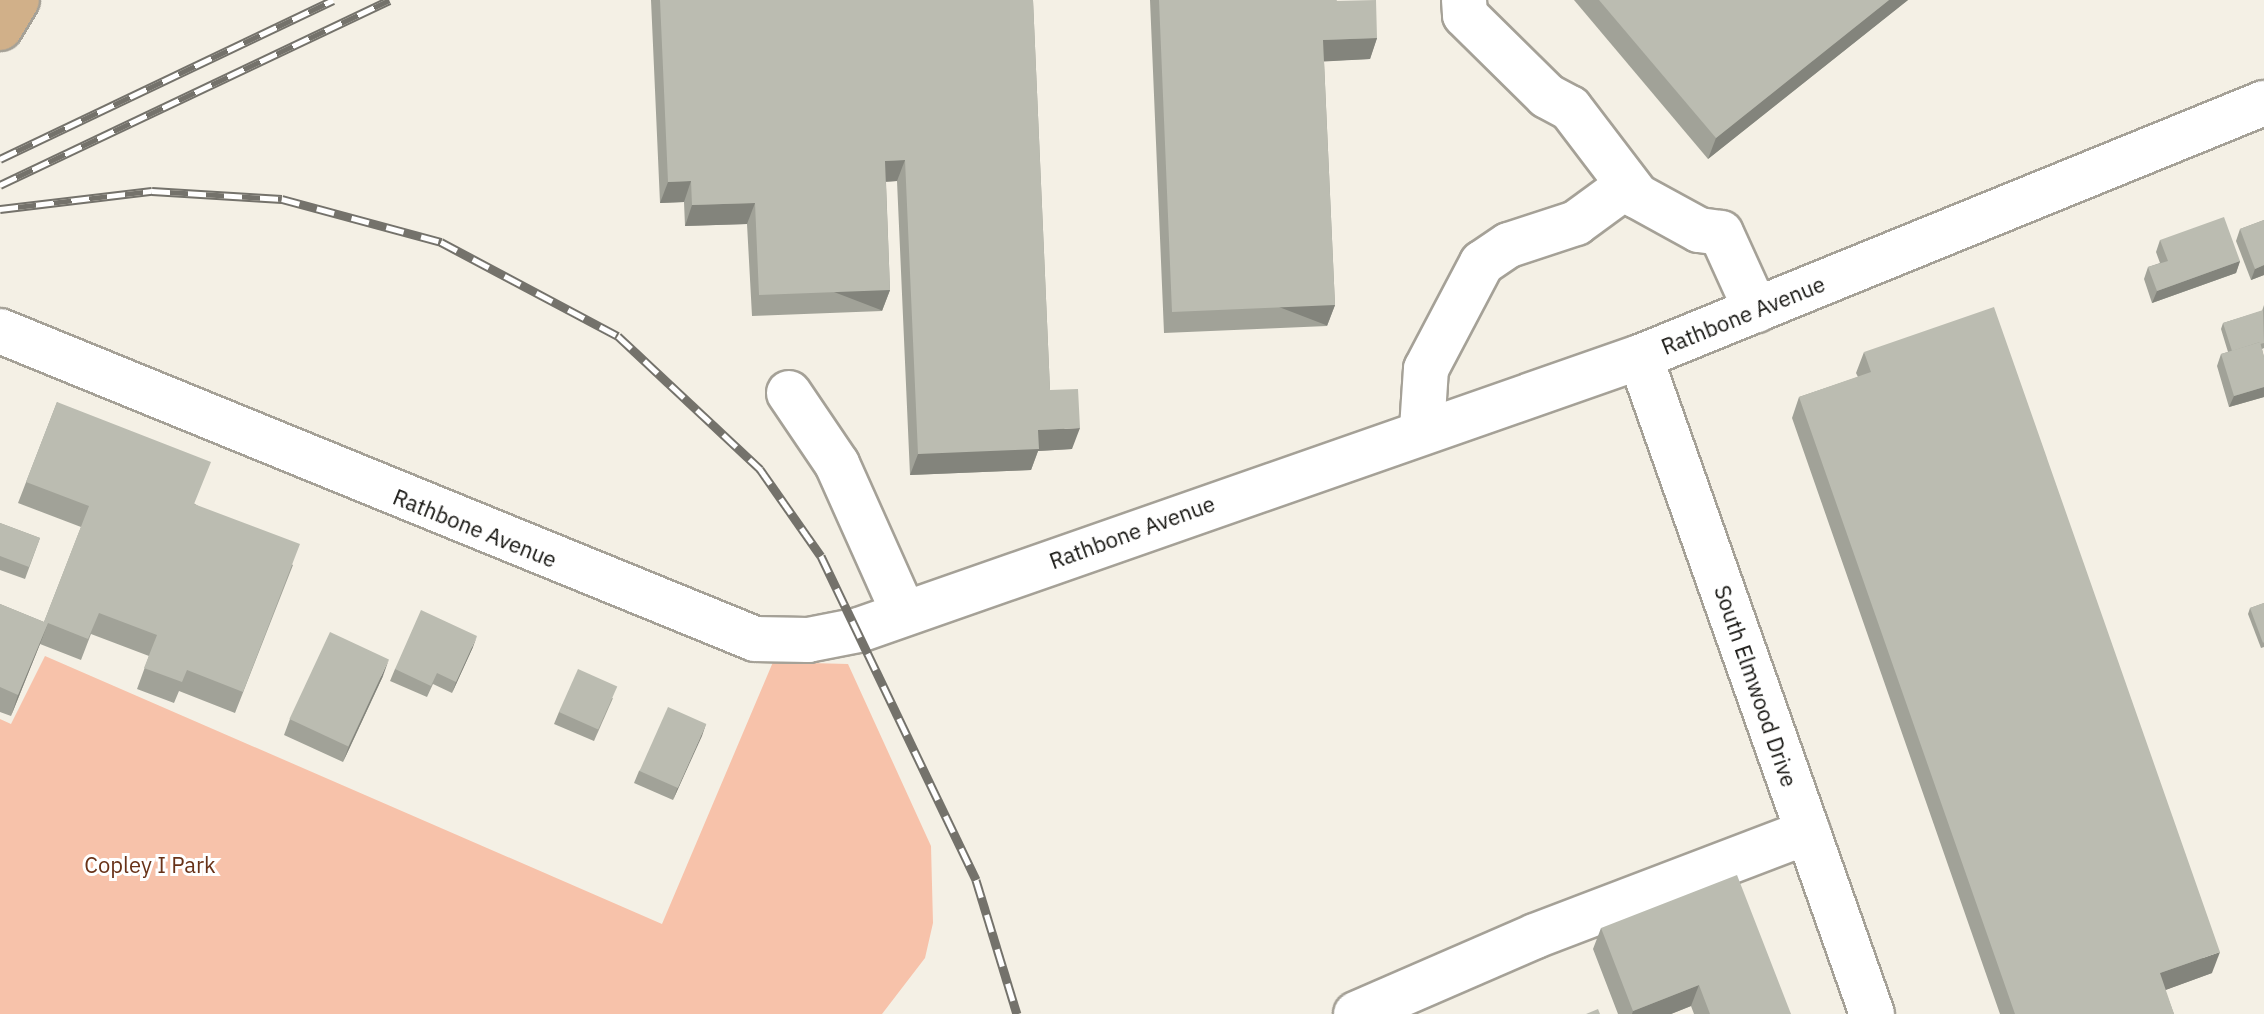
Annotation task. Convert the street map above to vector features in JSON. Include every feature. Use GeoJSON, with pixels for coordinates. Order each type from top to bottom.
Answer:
{"type":"FeatureCollection","features":[{"type":"Feature","properties":{"kind":"main road"},"geometry":{"type":"LineString","coordinates":[[0,28],[17,0]]}},
{"type":"Feature","properties":{"kind":"street"},"geometry":{"type":"LineString","coordinates":[[1464,0],[1465,15],[1547,96],[1570,108],[1628,185],[1699,230],[1721,233],[1756,310]]}},
{"type":"Feature","properties":{"kind":"street","name":"Rathbone Avenue"},"geometry":{"type":"LineString","coordinates":[[0,331],[755,639],[808,640],[904,614],[1422,429],[1640,357],[2264,103]]}},
{"type":"Feature","properties":{"kind":"street"},"geometry":{"type":"LineString","coordinates":[[1422,429],[1426,369],[1482,263],[1509,245],[1576,223],[1628,185]]}},
{"type":"Feature","properties":{"kind":"street","name":"South Elmwood Drive"},"geometry":{"type":"LineString","coordinates":[[1640,357],[1872,1014]]}},
{"type":"Feature","properties":{"kind":"street"},"geometry":{"type":"LineString","coordinates":[[789,393],[837,464],[904,614]]}},
{"type":"Feature","properties":{"kind":"street"},"geometry":{"type":"LineString","coordinates":[[1356,1014],[1535,936],[1808,832]]}},
{"type":"Feature","properties":{"kind":"green space","name":"Copley I Park"},"geometry":{"type":"Polygon","coordinates":[[[45,656],[662,924],[773,662],[848,664],[931,846],[933,923],[925,958],[882,1014],[0,1014],[0,719],[11,724],[45,656]]]}},
{"type":"Feature","properties":{"kind":"building"},"geometry":{"type":"Polygon","coordinates":[[[660,0],[1033,0],[1050,390],[1078,389],[1080,428],[1038,430],[1039,449],[918,454],[905,160],[885,161],[890,290],[759,295],[755,203],[692,205],[691,181],[668,182],[660,0]]]}},
{"type":"Feature","properties":{"kind":"building"},"geometry":{"type":"Polygon","coordinates":[[[1159,0],[1376,0],[1377,38],[1323,40],[1335,305],[1172,312],[1159,0]]]}},
{"type":"Feature","properties":{"kind":"building"},"geometry":{"type":"Polygon","coordinates":[[[1599,0],[1889,0],[1716,138],[1599,0]]]}},
{"type":"Feature","properties":{"kind":"building"},"geometry":{"type":"Polygon","coordinates":[[[2224,217],[2240,261],[2157,291],[2148,267],[2168,261],[2160,240],[2224,217]]]}},
{"type":"Feature","properties":{"kind":"building"},"geometry":{"type":"Polygon","coordinates":[[[2264,220],[2264,265],[2255,269],[2240,229],[2264,220]]]}},
{"type":"Feature","properties":{"kind":"building"},"geometry":{"type":"Polygon","coordinates":[[[1994,307],[2220,952],[2160,973],[2174,1014],[2015,1014],[1799,397],[1871,372],[1864,352],[1994,307]]]}},
{"type":"Feature","properties":{"kind":"building"},"geometry":{"type":"Polygon","coordinates":[[[2263,310],[2264,343],[2232,351],[2223,323],[2263,310]]]}},
{"type":"Feature","properties":{"kind":"building"},"geometry":{"type":"Polygon","coordinates":[[[2260,342],[2264,357],[2264,387],[2234,396],[2221,354],[2260,342]]]}},
{"type":"Feature","properties":{"kind":"building"},"geometry":{"type":"Polygon","coordinates":[[[57,402],[211,462],[194,504],[300,544],[243,692],[187,670],[182,682],[144,668],[157,635],[99,613],[88,639],[48,623],[18,695],[0,687],[0,604],[44,622],[89,506],[26,482],[57,402]]]}},
{"type":"Feature","properties":{"kind":"building"},"geometry":{"type":"Polygon","coordinates":[[[0,523],[40,538],[29,567],[0,556],[0,523]]]}},
{"type":"Feature","properties":{"kind":"building"},"geometry":{"type":"Polygon","coordinates":[[[2264,603],[2264,642],[2263,643],[2250,608],[2264,603]]]}},
{"type":"Feature","properties":{"kind":"building"},"geometry":{"type":"Polygon","coordinates":[[[421,610],[477,636],[456,682],[437,673],[431,686],[395,669],[421,610]]]}},
{"type":"Feature","properties":{"kind":"building"},"geometry":{"type":"Polygon","coordinates":[[[330,632],[389,659],[348,746],[289,719],[330,632]]]}},
{"type":"Feature","properties":{"kind":"building"},"geometry":{"type":"Polygon","coordinates":[[[578,669],[617,686],[598,729],[559,712],[578,669]]]}},
{"type":"Feature","properties":{"kind":"building"},"geometry":{"type":"Polygon","coordinates":[[[668,707],[706,724],[678,788],[640,771],[668,707]]]}},
{"type":"Feature","properties":{"kind":"building"},"geometry":{"type":"Polygon","coordinates":[[[1737,875],[1791,1014],[1710,1014],[1699,985],[1633,1011],[1601,928],[1737,875]]]}},
{"type":"Feature","properties":{"kind":"railway"},"geometry":{"type":"LineString","coordinates":[[0,159],[333,0]]}},
{"type":"Feature","properties":{"kind":"railway"},"geometry":{"type":"LineString","coordinates":[[0,185],[389,0]]}},
{"type":"Feature","properties":{"kind":"railway"},"geometry":{"type":"LineString","coordinates":[[0,209],[152,191],[282,199],[441,242],[618,336],[760,469],[821,556],[976,880],[1017,1014]]}}]}
